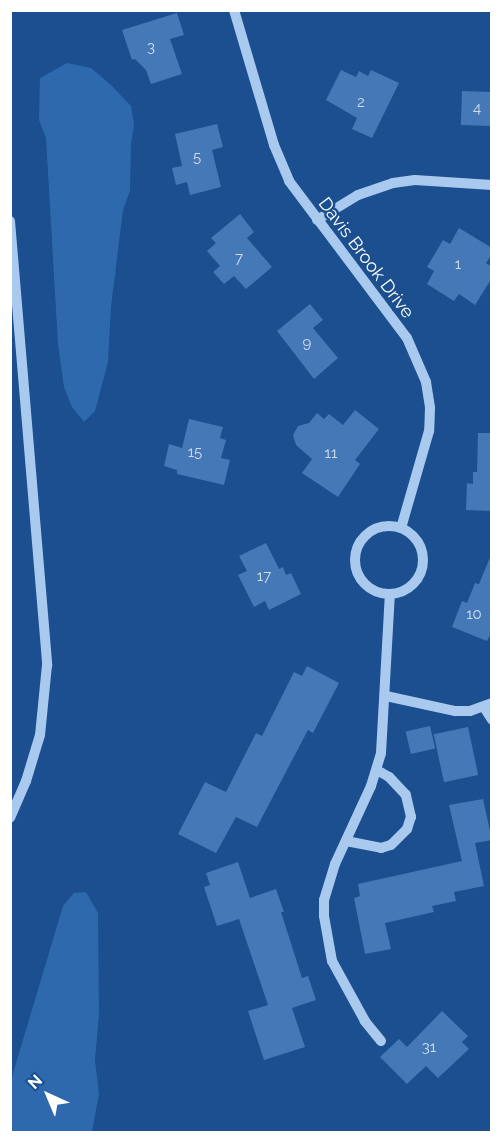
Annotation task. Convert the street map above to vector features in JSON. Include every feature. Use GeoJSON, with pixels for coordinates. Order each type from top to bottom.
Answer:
{"type":"FeatureCollection","features":[{"type":"Feature","properties":{"kind":"street","name":"Davis Brook Drive"},"geometry":{"type":"LineString","coordinates":[[234,10],[280,164],[289,182],[406,338],[426,382],[430,408],[429,431],[401,528]]}},
{"type":"Feature","properties":{"kind":"street"},"geometry":{"type":"LineString","coordinates":[[317,220],[358,195],[393,183],[415,180],[492,185]]}},
{"type":"Feature","properties":{"kind":"street"},"geometry":{"type":"LineString","coordinates":[[10,221],[47,664],[40,735],[26,781],[10,818]]}},
{"type":"Feature","properties":{"kind":"street"},"geometry":{"type":"LineString","coordinates":[[385,526],[401,528],[418,542],[422,552],[422,570],[410,587],[390,594],[380,593],[364,584],[355,564],[357,550],[363,539],[373,531],[385,526]]}},
{"type":"Feature","properties":{"kind":"street"},"geometry":{"type":"LineString","coordinates":[[381,1041],[372,1033],[338,977],[326,932],[324,900],[328,882],[377,770],[381,753],[390,594]]}},
{"type":"Feature","properties":{"kind":"street"},"geometry":{"type":"LineString","coordinates":[[386,696],[455,711],[488,705],[492,720]]}},
{"type":"Feature","properties":{"kind":"street"},"geometry":{"type":"LineString","coordinates":[[346,841],[381,848],[391,845],[407,829],[411,817],[406,795],[390,777],[377,770]]}},
{"type":"Feature","properties":{"kind":"shaded area"},"geometry":{"type":"Polygon","coordinates":[[[67,63],[91,68],[111,85],[131,106],[134,125],[131,144],[130,191],[123,210],[111,307],[108,362],[95,411],[84,422],[72,407],[64,387],[58,344],[46,138],[39,120],[40,78],[67,63]]]}},
{"type":"Feature","properties":{"kind":"shaded area"},"geometry":{"type":"Polygon","coordinates":[[[86,892],[98,913],[99,1014],[95,1060],[99,1094],[92,1132],[11,1132],[11,1080],[63,906],[74,893],[86,892]]]}},
{"type":"Feature","properties":{"kind":"building"},"geometry":{"type":"Polygon","coordinates":[[[177,13],[184,35],[170,39],[182,74],[151,84],[146,70],[135,59],[132,60],[122,30],[177,13]]]}},
{"type":"Feature","properties":{"kind":"building"},"geometry":{"type":"Polygon","coordinates":[[[341,70],[356,77],[359,71],[368,76],[371,70],[399,83],[372,138],[352,129],[357,118],[326,100],[341,70]]]}},
{"type":"Feature","properties":{"kind":"building"},"geometry":{"type":"Polygon","coordinates":[[[462,91],[492,92],[491,126],[461,125],[462,91]]]}},
{"type":"Feature","properties":{"kind":"building"},"geometry":{"type":"Polygon","coordinates":[[[217,124],[223,147],[212,150],[221,187],[190,195],[187,182],[176,185],[172,168],[182,166],[175,134],[217,124]]]}},
{"type":"Feature","properties":{"kind":"building"},"geometry":{"type":"Polygon","coordinates":[[[240,214],[254,232],[247,238],[272,267],[246,289],[234,276],[224,284],[213,272],[220,266],[207,251],[216,243],[211,238],[240,214]]]}},
{"type":"Feature","properties":{"kind":"building"},"geometry":{"type":"Polygon","coordinates":[[[459,228],[492,248],[492,254],[486,263],[492,267],[492,278],[475,305],[459,294],[454,301],[427,284],[434,271],[427,267],[443,240],[450,244],[459,228]]]}},
{"type":"Feature","properties":{"kind":"building"},"geometry":{"type":"Polygon","coordinates":[[[310,304],[323,320],[313,328],[338,358],[314,379],[277,331],[310,304]]]}},
{"type":"Feature","properties":{"kind":"building"},"geometry":{"type":"Polygon","coordinates":[[[355,410],[379,429],[355,460],[360,464],[338,497],[302,473],[312,459],[296,445],[293,435],[298,426],[309,423],[317,413],[324,419],[329,414],[343,425],[355,410]]]}},
{"type":"Feature","properties":{"kind":"building"},"geometry":{"type":"Polygon","coordinates":[[[189,419],[223,427],[220,438],[226,440],[221,458],[230,460],[224,485],[177,474],[177,470],[164,466],[169,444],[182,448],[189,419]]]}},
{"type":"Feature","properties":{"kind":"building"},"geometry":{"type":"Polygon","coordinates":[[[478,433],[492,433],[492,511],[466,510],[467,483],[473,484],[473,472],[477,472],[478,433]]]}},
{"type":"Feature","properties":{"kind":"building"},"geometry":{"type":"Polygon","coordinates":[[[266,543],[279,569],[283,567],[286,575],[291,573],[301,594],[269,610],[265,601],[254,607],[238,575],[247,571],[239,556],[266,543]]]}},
{"type":"Feature","properties":{"kind":"building"},"geometry":{"type":"Polygon","coordinates":[[[491,555],[492,631],[487,641],[452,627],[462,601],[467,603],[475,583],[479,584],[491,555]]]}},
{"type":"Feature","properties":{"kind":"building"},"geometry":{"type":"Polygon","coordinates":[[[307,666],[339,683],[313,733],[308,730],[257,827],[236,817],[216,853],[178,834],[205,782],[226,792],[256,733],[262,736],[294,672],[302,676],[307,666]]]}},
{"type":"Feature","properties":{"kind":"building"},"geometry":{"type":"Polygon","coordinates":[[[430,726],[435,748],[411,754],[406,732],[430,726]]]}},
{"type":"Feature","properties":{"kind":"building"},"geometry":{"type":"Polygon","coordinates":[[[468,727],[478,775],[444,782],[434,734],[468,727]]]}},
{"type":"Feature","properties":{"kind":"building"},"geometry":{"type":"Polygon","coordinates":[[[483,799],[492,840],[475,843],[484,886],[454,892],[456,901],[432,906],[434,912],[385,923],[391,949],[365,954],[354,898],[360,896],[358,884],[462,861],[449,805],[483,799]]]}},
{"type":"Feature","properties":{"kind":"building"},"geometry":{"type":"Polygon","coordinates":[[[238,862],[250,898],[276,889],[302,978],[308,976],[316,1000],[292,1008],[305,1047],[264,1060],[248,1011],[268,1005],[239,919],[217,926],[204,887],[210,885],[206,873],[238,862]]]}},
{"type":"Feature","properties":{"kind":"building"},"geometry":{"type":"Polygon","coordinates":[[[442,1011],[468,1036],[462,1042],[469,1049],[438,1078],[426,1066],[407,1084],[380,1057],[399,1039],[407,1047],[442,1011]]]}}]}
